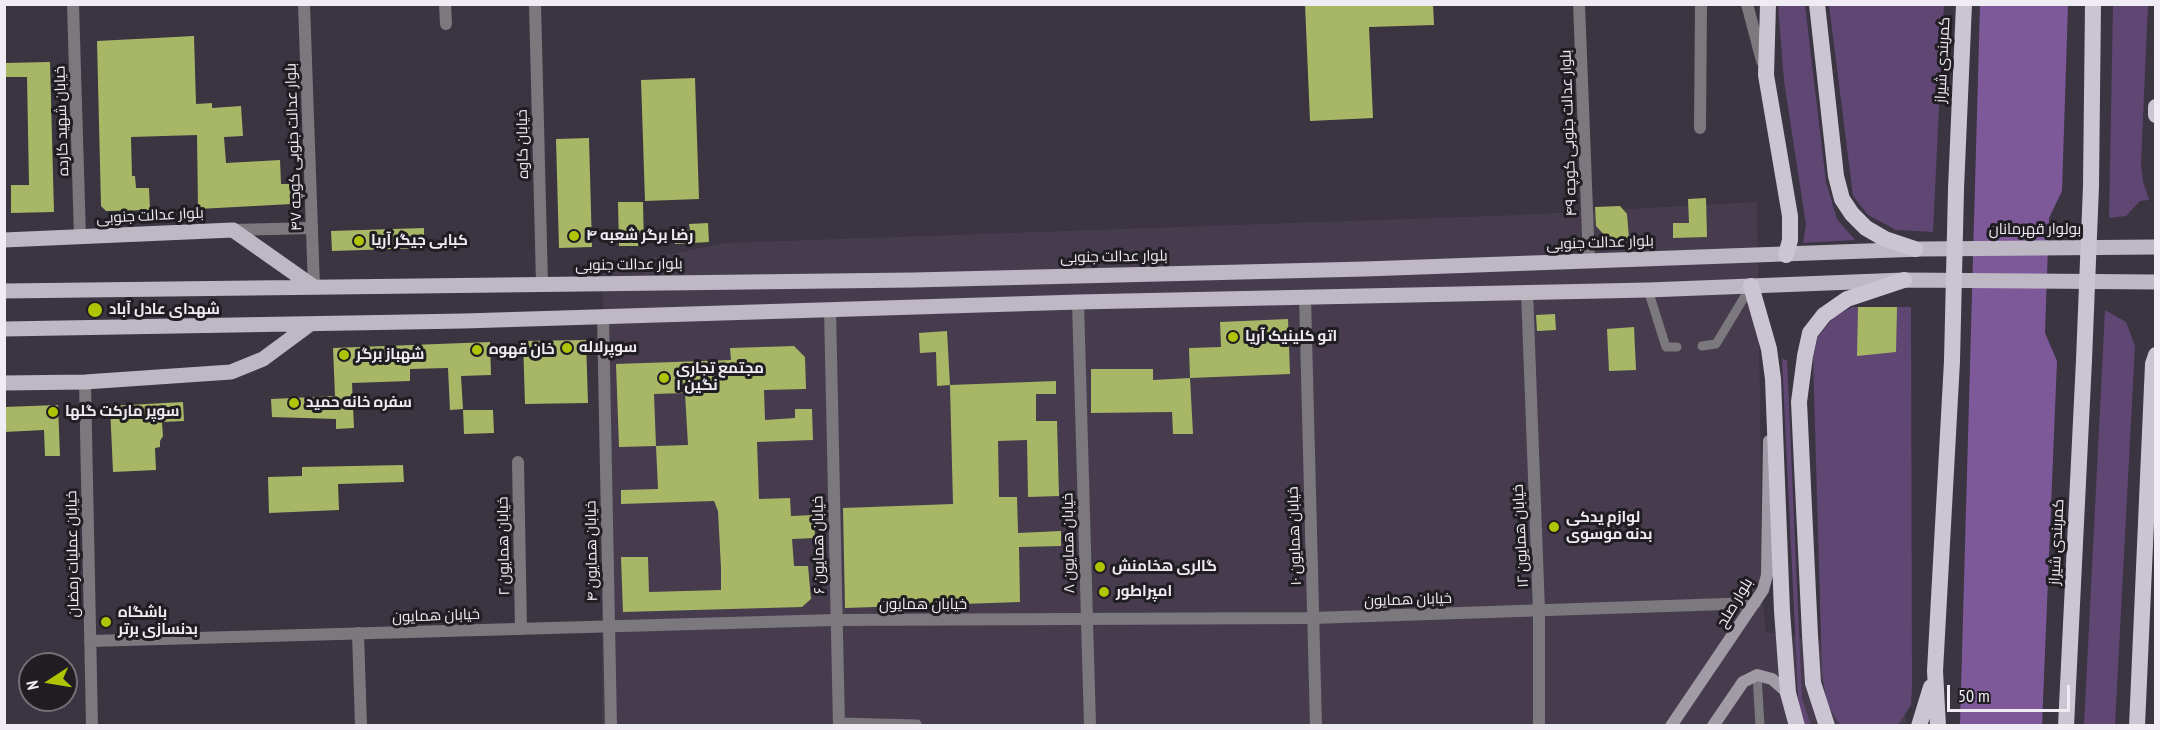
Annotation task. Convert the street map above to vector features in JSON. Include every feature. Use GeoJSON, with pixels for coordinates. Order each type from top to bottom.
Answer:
{"type":"FeatureCollection","features":[{"type":"Feature","properties":{"kind":"highway"},"geometry":{"type":"LineString","coordinates":[[1768,4],[1766,75],[1790,216],[1790,240],[1786,255]]}},
{"type":"Feature","properties":{"kind":"highway"},"geometry":{"type":"LineString","coordinates":[[1817,4],[1836,176],[1842,199],[1852,214],[1866,228],[1885,239],[1915,249]]}},
{"type":"Feature","properties":{"kind":"highway","name":"کمربندی شیراز"},"geometry":{"type":"LineString","coordinates":[[1935,671],[1952,361],[1964,4]]}},
{"type":"Feature","properties":{"kind":"highway","name":"کمربندی شیراز"},"geometry":{"type":"LineString","coordinates":[[2066,726],[2091,186],[2093,4]]}},
{"type":"Feature","properties":{"kind":"highway"},"geometry":{"type":"LineString","coordinates":[[2156,107],[2156,115]]}},
{"type":"Feature","properties":{"kind":"highway"},"geometry":{"type":"LineString","coordinates":[[1827,726],[1813,683],[1810,635],[1799,402],[1805,356],[1810,333],[1824,315],[1847,299],[1904,280]]}},
{"type":"Feature","properties":{"kind":"highway"},"geometry":{"type":"LineString","coordinates":[[1750,286],[1770,349],[1782,611],[1788,693],[1797,726]]}},
{"type":"Feature","properties":{"kind":"highway"},"geometry":{"type":"LineString","coordinates":[[2137,726],[2152,376],[2156,355]]}},
{"type":"Feature","properties":{"kind":"highway"},"geometry":{"type":"LineString","coordinates":[[1919,726],[1935,671]]}},
{"type":"Feature","properties":{"kind":"highway"},"geometry":{"type":"LineString","coordinates":[[1935,671],[1938,726]]}},
{"type":"Feature","properties":{"kind":"main road","name":"بلوار عدالت جنوبی"},"geometry":{"type":"LineString","coordinates":[[4,240],[233,230]]}},
{"type":"Feature","properties":{"kind":"main road"},"geometry":{"type":"LineString","coordinates":[[233,230],[314,287]]}},
{"type":"Feature","properties":{"kind":"main road","name":"بولوار قهرمانان"},"geometry":{"type":"LineString","coordinates":[[1915,249],[2156,247]]}},
{"type":"Feature","properties":{"kind":"main road","name":"بلوار عدالت جنوبی"},"geometry":{"type":"LineString","coordinates":[[4,291],[913,280],[1786,255],[1915,249]]}},
{"type":"Feature","properties":{"kind":"main road"},"geometry":{"type":"LineString","coordinates":[[913,280],[914,307]]}},
{"type":"Feature","properties":{"kind":"main road"},"geometry":{"type":"LineString","coordinates":[[4,329],[309,325],[1078,302],[1648,290],[1904,280],[2156,282]]}},
{"type":"Feature","properties":{"kind":"main road"},"geometry":{"type":"LineString","coordinates":[[4,383],[85,382],[231,372],[263,359],[309,325]]}},
{"type":"Feature","properties":{"kind":"main road","name":"بلوار صلح"},"geometry":{"type":"LineString","coordinates":[[1671,726],[1763,590],[1767,575],[1767,460],[1774,407]]}},
{"type":"Feature","properties":{"kind":"main road"},"geometry":{"type":"LineString","coordinates":[[1713,726],[1743,682],[1757,675],[1772,679],[1788,693]]}},
{"type":"Feature","properties":{"kind":"street","name":"خیابان شهید کارده"},"geometry":{"type":"LineString","coordinates":[[73,4],[81,237]]}},
{"type":"Feature","properties":{"kind":"street","name":"بلوار عدالت جنوبی کوچه ۴۷"},"geometry":{"type":"LineString","coordinates":[[304,4],[314,287]]}},
{"type":"Feature","properties":{"kind":"street"},"geometry":{"type":"LineString","coordinates":[[445,4],[446,24]]}},
{"type":"Feature","properties":{"kind":"street","name":"خیابان کاوه"},"geometry":{"type":"LineString","coordinates":[[535,4],[542,284]]}},
{"type":"Feature","properties":{"kind":"street","name":"بلوار عدالت جنوبی کوچه ۴۹"},"geometry":{"type":"LineString","coordinates":[[1579,4],[1589,261]]}},
{"type":"Feature","properties":{"kind":"street"},"geometry":{"type":"LineString","coordinates":[[1700,128],[1701,4]]}},
{"type":"Feature","properties":{"kind":"street"},"geometry":{"type":"LineString","coordinates":[[1747,4],[1766,75]]}},
{"type":"Feature","properties":{"kind":"street"},"geometry":{"type":"LineString","coordinates":[[233,230],[312,228]]}},
{"type":"Feature","properties":{"kind":"street","name":"خیابان همایون ۱۲"},"geometry":{"type":"LineString","coordinates":[[1527,291],[1539,611],[1539,726]]}},
{"type":"Feature","properties":{"kind":"street","name":"خیابان همایون ۱۰"},"geometry":{"type":"LineString","coordinates":[[1305,297],[1307,453],[1316,726]]}},
{"type":"Feature","properties":{"kind":"street","name":"خیابان همایون ۸"},"geometry":{"type":"LineString","coordinates":[[1078,302],[1090,726]]}},
{"type":"Feature","properties":{"kind":"street","name":"خیابان همایون ۶"},"geometry":{"type":"LineString","coordinates":[[830,309],[839,724]]}},
{"type":"Feature","properties":{"kind":"street","name":"خیابان همایون ۴"},"geometry":{"type":"LineString","coordinates":[[603,316],[611,726]]}},
{"type":"Feature","properties":{"kind":"street","name":"خیابان عملیات رمضان"},"geometry":{"type":"LineString","coordinates":[[85,382],[92,726]]}},
{"type":"Feature","properties":{"kind":"street","name":"خیابان همایون ۲"},"geometry":{"type":"LineString","coordinates":[[518,462],[521,629]]}},
{"type":"Feature","properties":{"kind":"street","name":"خیابان همایون"},"geometry":{"type":"LineString","coordinates":[[90,640],[835,620],[1312,618],[1755,603]]}},
{"type":"Feature","properties":{"kind":"street"},"geometry":{"type":"LineString","coordinates":[[358,633],[360,726]]}},
{"type":"Feature","properties":{"kind":"lane"},"geometry":{"type":"LineString","coordinates":[[1702,346],[1716,344],[1750,286]]}},
{"type":"Feature","properties":{"kind":"lane"},"geometry":{"type":"LineString","coordinates":[[1648,290],[1666,347],[1677,347]]}},
{"type":"Feature","properties":{"kind":"lane"},"geometry":{"type":"LineString","coordinates":[[1757,675],[1760,726]]}},
{"type":"Feature","properties":{"kind":"lane"},"geometry":{"type":"LineString","coordinates":[[839,724],[917,724]]}},
{"type":"Feature","properties":{"kind":"shaded area"},"geometry":{"type":"Polygon","coordinates":[[[1778,5],[1805,5],[1826,182],[1837,219],[1855,240],[1803,243],[1806,225],[1784,81],[1778,5]]]}},
{"type":"Feature","properties":{"kind":"shaded area"},"geometry":{"type":"Polygon","coordinates":[[[1829,5],[1944,5],[1933,232],[1896,230],[1868,215],[1853,196],[1829,5]]]}},
{"type":"Feature","properties":{"kind":"shaded area"},"geometry":{"type":"Polygon","coordinates":[[[1980,5],[2068,5],[2062,191],[2049,218],[2045,333],[2057,361],[2042,725],[1960,725],[1980,5]]]}},
{"type":"Feature","properties":{"kind":"shaded area"},"geometry":{"type":"Polygon","coordinates":[[[2113,5],[2148,5],[2141,163],[2143,181],[2149,200],[2140,201],[2126,216],[2109,218],[2113,5]]]}},
{"type":"Feature","properties":{"kind":"shaded area"},"geometry":{"type":"Polygon","coordinates":[[[1757,202],[1763,604],[1766,632],[1804,638],[1901,660],[1906,725],[602,726],[603,268],[725,243],[1519,215],[1757,202]]]}},
{"type":"Feature","properties":{"kind":"shaded area"},"geometry":{"type":"Polygon","coordinates":[[[1852,307],[1911,307],[1912,688],[1911,705],[1898,725],[1840,725],[1827,704],[1822,672],[1813,357],[1818,337],[1834,317],[1852,307]]]}},
{"type":"Feature","properties":{"kind":"shaded area"},"geometry":{"type":"Polygon","coordinates":[[[2105,310],[2126,322],[2135,346],[2115,725],[2084,725],[2105,310]]]}},
{"type":"Feature","properties":{"kind":"shaded area"},"geometry":{"type":"Polygon","coordinates":[[[1782,359],[1787,360],[1802,698],[1811,725],[1804,725],[1799,715],[1782,359]]]}},
{"type":"Feature","properties":{"kind":"building"},"geometry":{"type":"Polygon","coordinates":[[[1305,4],[1433,4],[1434,25],[1369,27],[1373,118],[1310,121],[1305,4]]]}},
{"type":"Feature","properties":{"kind":"building"},"geometry":{"type":"Polygon","coordinates":[[[194,36],[196,104],[212,103],[212,108],[241,106],[243,136],[224,137],[226,163],[280,160],[281,184],[292,184],[292,204],[198,209],[197,135],[131,137],[132,176],[135,176],[136,188],[149,188],[150,210],[106,211],[101,206],[97,41],[194,36]]]}},
{"type":"Feature","properties":{"kind":"building"},"geometry":{"type":"Polygon","coordinates":[[[50,62],[54,212],[11,213],[11,185],[29,185],[27,77],[4,77],[4,63],[50,62]]]}},
{"type":"Feature","properties":{"kind":"building"},"geometry":{"type":"Polygon","coordinates":[[[695,78],[699,199],[645,201],[641,80],[695,78]]]}},
{"type":"Feature","properties":{"kind":"building"},"geometry":{"type":"Polygon","coordinates":[[[589,138],[592,247],[559,248],[556,139],[589,138]]]}},
{"type":"Feature","properties":{"kind":"building"},"geometry":{"type":"Polygon","coordinates":[[[1706,198],[1707,237],[1673,238],[1673,223],[1689,223],[1688,199],[1706,198]]]}},
{"type":"Feature","properties":{"kind":"building"},"geometry":{"type":"Polygon","coordinates":[[[618,202],[643,202],[644,246],[619,246],[618,202]]]}},
{"type":"Feature","properties":{"kind":"building"},"geometry":{"type":"Polygon","coordinates":[[[1620,206],[1627,214],[1629,238],[1608,239],[1596,226],[1595,207],[1620,206]]]}},
{"type":"Feature","properties":{"kind":"building"},"geometry":{"type":"Polygon","coordinates":[[[708,223],[709,242],[675,244],[674,231],[690,230],[689,224],[708,223]]]}},
{"type":"Feature","properties":{"kind":"building"},"geometry":{"type":"Polygon","coordinates":[[[424,228],[424,248],[332,251],[331,231],[424,228]]]}},
{"type":"Feature","properties":{"kind":"building"},"geometry":{"type":"Polygon","coordinates":[[[1858,307],[1897,307],[1896,352],[1857,356],[1858,307]]]}},
{"type":"Feature","properties":{"kind":"building"},"geometry":{"type":"Polygon","coordinates":[[[1555,314],[1556,330],[1537,331],[1536,315],[1555,314]]]}},
{"type":"Feature","properties":{"kind":"building"},"geometry":{"type":"Polygon","coordinates":[[[1288,319],[1290,374],[1190,378],[1189,348],[1221,347],[1220,322],[1288,319]]]}},
{"type":"Feature","properties":{"kind":"building"},"geometry":{"type":"Polygon","coordinates":[[[1634,327],[1636,370],[1609,371],[1607,329],[1634,327]]]}},
{"type":"Feature","properties":{"kind":"building"},"geometry":{"type":"Polygon","coordinates":[[[947,331],[950,385],[937,386],[936,352],[920,353],[919,333],[947,331]]]}},
{"type":"Feature","properties":{"kind":"building"},"geometry":{"type":"Polygon","coordinates":[[[586,340],[588,403],[525,404],[523,341],[586,340]]]}},
{"type":"Feature","properties":{"kind":"building"},"geometry":{"type":"Polygon","coordinates":[[[490,342],[491,375],[461,376],[463,409],[450,410],[448,368],[410,369],[410,381],[352,383],[354,428],[336,429],[336,419],[272,417],[271,399],[335,396],[333,348],[490,342]]]}},
{"type":"Feature","properties":{"kind":"building"},"geometry":{"type":"Polygon","coordinates":[[[794,346],[805,357],[806,389],[764,390],[765,420],[795,418],[795,409],[812,409],[813,440],[757,442],[759,499],[790,498],[791,516],[814,515],[815,538],[792,539],[794,566],[808,566],[811,599],[802,607],[623,612],[621,557],[648,557],[649,592],[721,590],[721,568],[718,511],[714,501],[621,504],[621,490],[658,489],[656,446],[619,447],[616,364],[731,360],[730,348],[794,346]],[[685,393],[654,394],[656,446],[688,445],[685,393]]]}},
{"type":"Feature","properties":{"kind":"building"},"geometry":{"type":"Polygon","coordinates":[[[1091,369],[1153,369],[1153,380],[1190,378],[1193,434],[1173,434],[1172,412],[1091,413],[1091,369]]]}},
{"type":"Feature","properties":{"kind":"building"},"geometry":{"type":"Polygon","coordinates":[[[1056,381],[1056,394],[1036,394],[1036,421],[1057,421],[1059,496],[1028,497],[1027,440],[998,441],[999,497],[1017,497],[1018,533],[1061,531],[1061,546],[1019,547],[1020,602],[845,608],[843,508],[953,504],[950,385],[1056,381]]]}},
{"type":"Feature","properties":{"kind":"building"},"geometry":{"type":"Polygon","coordinates":[[[183,402],[184,421],[162,422],[163,436],[160,447],[155,448],[156,470],[113,472],[110,406],[183,402]]]}},
{"type":"Feature","properties":{"kind":"building"},"geometry":{"type":"Polygon","coordinates":[[[58,405],[60,456],[45,456],[44,430],[4,432],[4,407],[58,405]]]}},
{"type":"Feature","properties":{"kind":"building"},"geometry":{"type":"Polygon","coordinates":[[[463,410],[493,410],[494,433],[464,434],[463,410]]]}},
{"type":"Feature","properties":{"kind":"building"},"geometry":{"type":"Polygon","coordinates":[[[403,465],[404,482],[338,484],[339,510],[269,513],[268,477],[302,476],[302,467],[403,465]]]}},
{"type":"Feature","properties":{"kind":"place","name":"رضا برگر شعبه ۴"},"geometry":{"type":"Point","coordinates":[574,236]}},
{"type":"Feature","properties":{"kind":"place","name":"کبابی جیگر آریا"},"geometry":{"type":"Point","coordinates":[359,241]}},
{"type":"Feature","properties":{"kind":"place","name":"شهدای عادل آباد"},"geometry":{"type":"Point","coordinates":[95,310]}},
{"type":"Feature","properties":{"kind":"place","name":"اتو کلینیک آریا"},"geometry":{"type":"Point","coordinates":[1233,337]}},
{"type":"Feature","properties":{"kind":"place","name":"سوپرلاله"},"geometry":{"type":"Point","coordinates":[567,348]}},
{"type":"Feature","properties":{"kind":"place","name":"خان قهوه"},"geometry":{"type":"Point","coordinates":[477,350]}},
{"type":"Feature","properties":{"kind":"place","name":"شهباز برگر"},"geometry":{"type":"Point","coordinates":[344,355]}},
{"type":"Feature","properties":{"kind":"place","name":"مجتمع تجاری نگین ۱"},"geometry":{"type":"Point","coordinates":[664,378]}},
{"type":"Feature","properties":{"kind":"place","name":"سفره خانه حمید"},"geometry":{"type":"Point","coordinates":[294,403]}},
{"type":"Feature","properties":{"kind":"place","name":"سوپر مارکت گلها"},"geometry":{"type":"Point","coordinates":[53,412]}},
{"type":"Feature","properties":{"kind":"place","name":"لوازم یدکی بدنه موسوی"},"geometry":{"type":"Point","coordinates":[1554,527]}},
{"type":"Feature","properties":{"kind":"place","name":"گالری هخامنش"},"geometry":{"type":"Point","coordinates":[1100,567]}},
{"type":"Feature","properties":{"kind":"place","name":"امپراطور"},"geometry":{"type":"Point","coordinates":[1104,592]}},
{"type":"Feature","properties":{"kind":"place","name":"باشگاه بدنسازی برتر"},"geometry":{"type":"Point","coordinates":[106,622]}}]}
